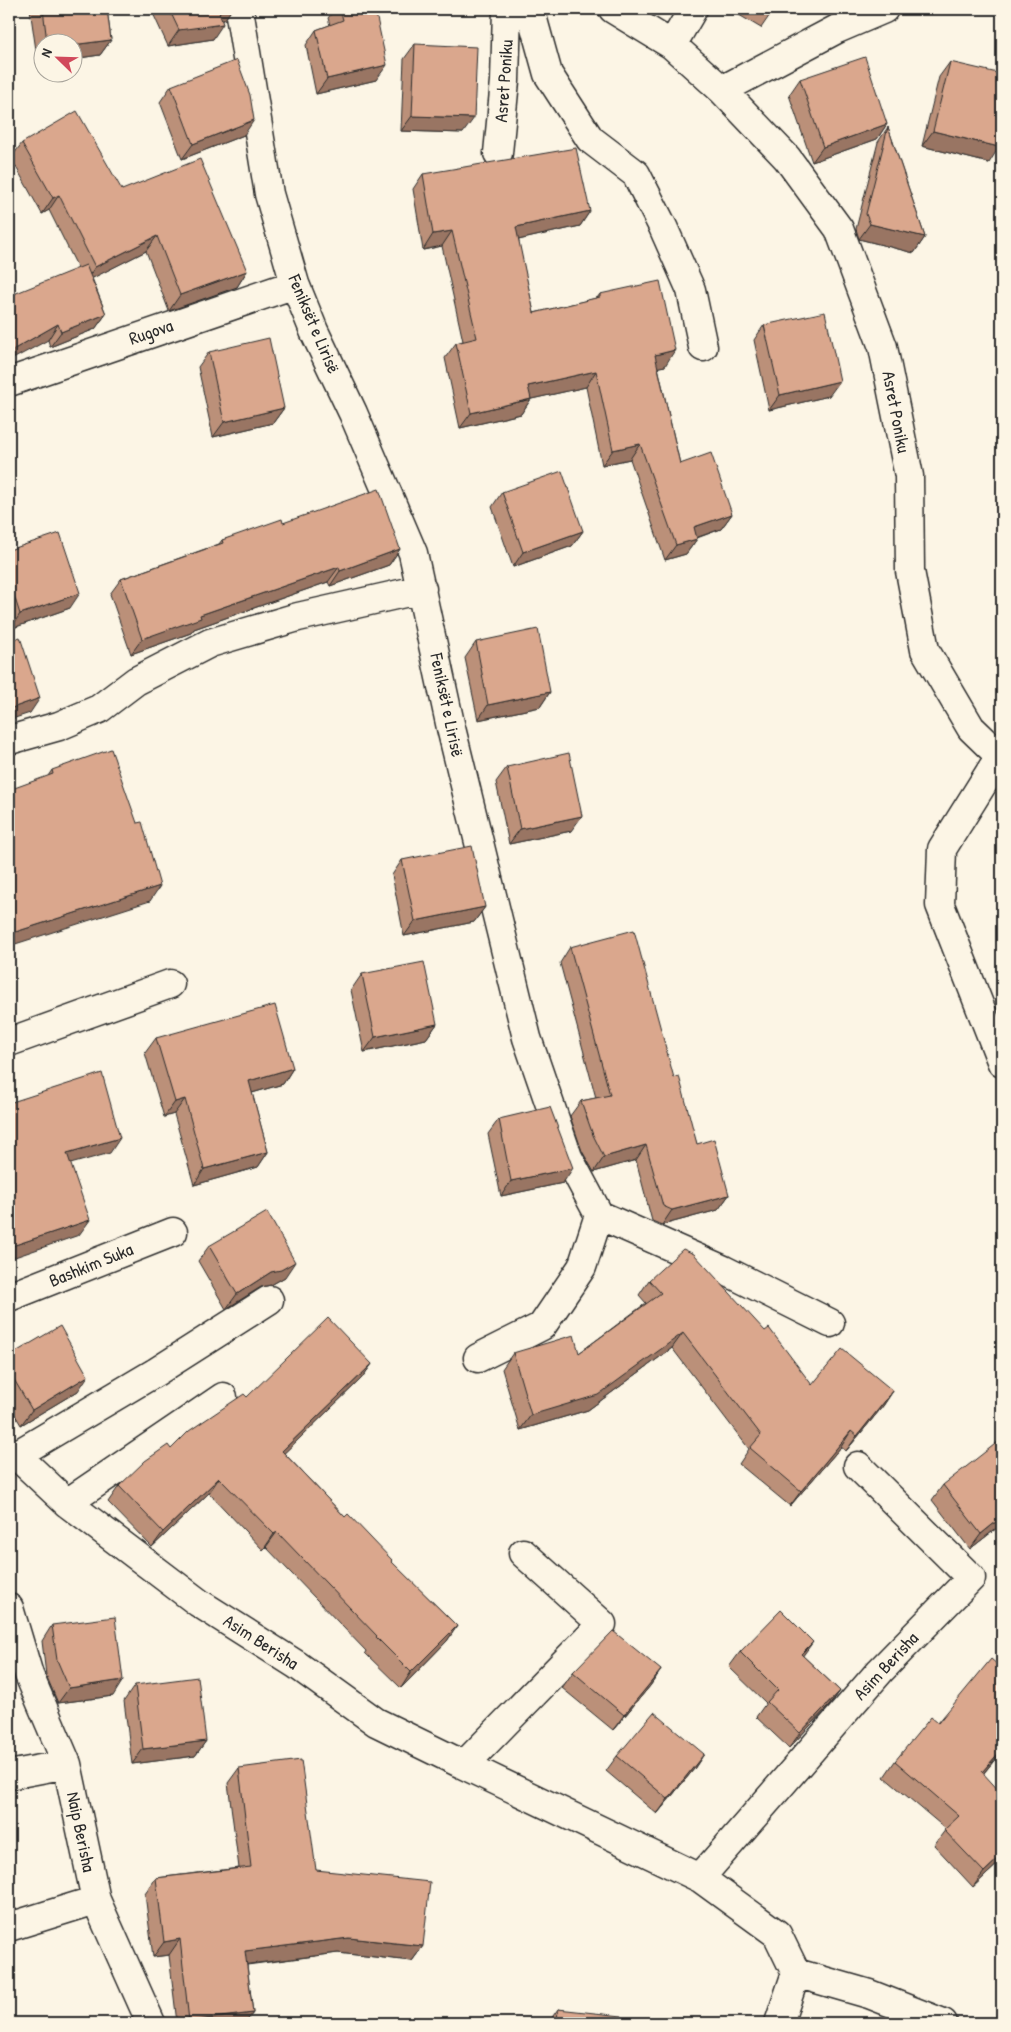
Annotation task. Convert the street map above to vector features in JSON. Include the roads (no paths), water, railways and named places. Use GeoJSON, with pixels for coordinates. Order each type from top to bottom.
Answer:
{"type":"FeatureCollection","features":[{"type":"Feature","properties":{"kind":"street","name":"Feniksët e Lirisë"},"geometry":{"type":"LineString","coordinates":[[239,9],[269,194],[295,284],[413,553],[456,746],[527,1038],[568,1157],[599,1215]]}},
{"type":"Feature","properties":{"kind":"street","name":"Asret Poniku"},"geometry":{"type":"LineString","coordinates":[[498,153],[505,81],[507,9]]}},
{"type":"Feature","properties":{"kind":"street","name":"Asret Poniku"},"geometry":{"type":"LineString","coordinates":[[530,9],[548,74],[590,139],[636,174],[663,227],[691,290],[703,346]]}},
{"type":"Feature","properties":{"kind":"street","name":"Asret Poniku"},"geometry":{"type":"LineString","coordinates":[[613,9],[672,45],[722,90],[787,158],[839,229],[883,347],[909,476],[910,571],[925,650],[971,728],[1001,757]]}},
{"type":"Feature","properties":{"kind":"street"},"geometry":{"type":"LineString","coordinates":[[672,45],[693,9]]}},
{"type":"Feature","properties":{"kind":"street"},"geometry":{"type":"LineString","coordinates":[[722,90],[837,29],[884,9]]}},
{"type":"Feature","properties":{"kind":"street","name":"Rugova"},"geometry":{"type":"LineString","coordinates":[[9,382],[295,284]]}},
{"type":"Feature","properties":{"kind":"street"},"geometry":{"type":"LineString","coordinates":[[12,739],[59,726],[99,709],[136,681],[210,643],[298,617],[422,589]]}},
{"type":"Feature","properties":{"kind":"street"},"geometry":{"type":"LineString","coordinates":[[1001,757],[942,849],[940,904],[1002,1064]]}},
{"type":"Feature","properties":{"kind":"street"},"geometry":{"type":"LineString","coordinates":[[9,1042],[170,984]]}},
{"type":"Feature","properties":{"kind":"street"},"geometry":{"type":"LineString","coordinates":[[478,1358],[542,1326],[582,1267],[599,1215],[724,1270],[830,1323]]}},
{"type":"Feature","properties":{"kind":"street","name":"Bashkim Suka"},"geometry":{"type":"LineString","coordinates":[[9,1297],[173,1232]]}},
{"type":"Feature","properties":{"kind":"street"},"geometry":{"type":"LineString","coordinates":[[12,1453],[156,1372],[269,1300]]}},
{"type":"Feature","properties":{"kind":"street"},"geometry":{"type":"LineString","coordinates":[[67,1504],[223,1397]]}},
{"type":"Feature","properties":{"kind":"street","name":"Asim Berisha"},"geometry":{"type":"LineString","coordinates":[[12,1453],[67,1504],[199,1602],[298,1665],[376,1722],[700,1878],[777,1934],[796,1973]]}},
{"type":"Feature","properties":{"kind":"street","name":"Asim Berisha"},"geometry":{"type":"LineString","coordinates":[[700,1878],[880,1670],[971,1578],[858,1466]]}},
{"type":"Feature","properties":{"kind":"street"},"geometry":{"type":"LineString","coordinates":[[464,1765],[602,1624],[523,1553]]}},
{"type":"Feature","properties":{"kind":"street","name":"Naip Berisha"},"geometry":{"type":"LineString","coordinates":[[9,1608],[29,1675],[67,1764],[96,1900],[150,2023]]}},
{"type":"Feature","properties":{"kind":"street"},"geometry":{"type":"LineString","coordinates":[[9,1775],[67,1764]]}},
{"type":"Feature","properties":{"kind":"street"},"geometry":{"type":"LineString","coordinates":[[9,1927],[96,1900]]}},
{"type":"Feature","properties":{"kind":"street"},"geometry":{"type":"LineString","coordinates":[[779,2023],[796,1973],[869,1994],[943,2023]]}}]}
